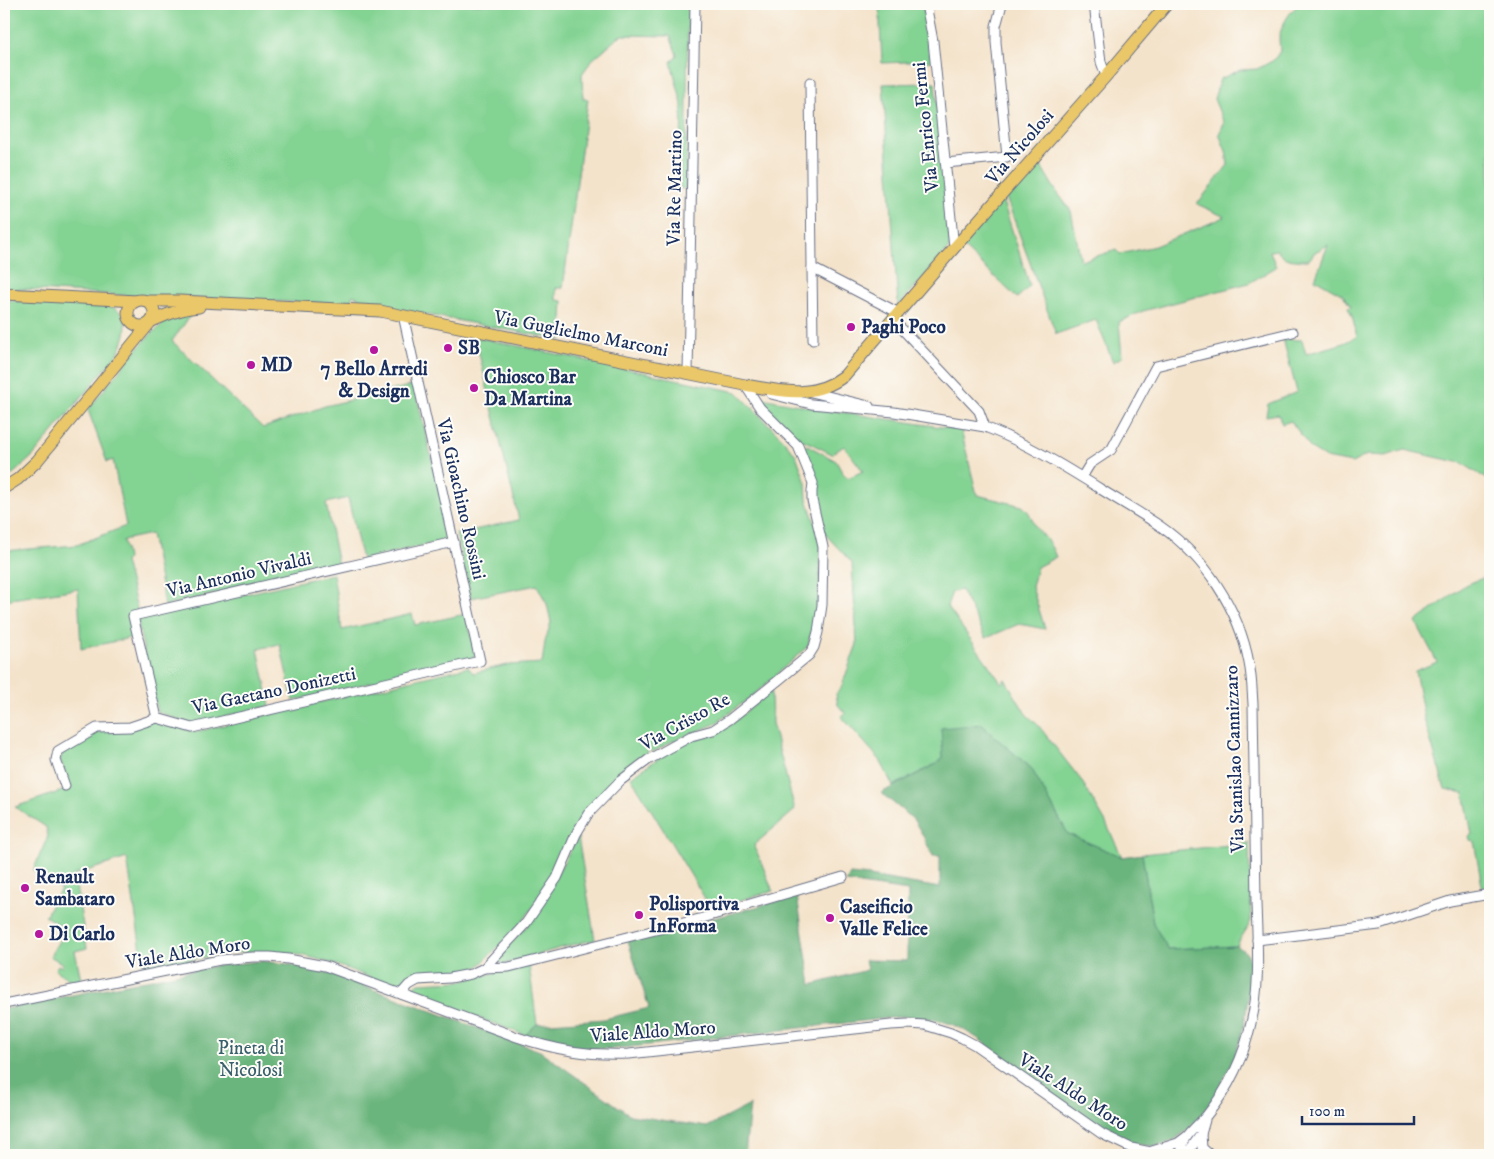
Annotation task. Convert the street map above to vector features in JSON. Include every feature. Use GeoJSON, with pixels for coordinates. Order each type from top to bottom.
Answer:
{"type":"FeatureCollection","features":[{"type":"Feature","properties":{"kind":"main road","name":"Via Nicolosi"},"geometry":{"type":"LineString","coordinates":[[895,317],[1167,4]]}},
{"type":"Feature","properties":{"kind":"main road"},"geometry":{"type":"LineString","coordinates":[[4,294],[234,305]]}},
{"type":"Feature","properties":{"kind":"main road"},"geometry":{"type":"LineString","coordinates":[[76,298],[115,305],[129,317],[132,323],[139,326],[182,310],[234,305]]}},
{"type":"Feature","properties":{"kind":"main road"},"geometry":{"type":"LineString","coordinates":[[4,488],[18,479],[38,461],[118,360],[151,323],[155,311],[151,304],[142,301],[130,305],[129,334],[118,360]]}},
{"type":"Feature","properties":{"kind":"main road","name":"Via Guglielmo Marconi"},"geometry":{"type":"LineString","coordinates":[[234,305],[380,312],[745,385],[784,391],[810,391],[834,384],[844,376],[895,317]]}},
{"type":"Feature","properties":{"kind":"street","name":"Via Re Martino"},"geometry":{"type":"LineString","coordinates":[[688,373],[695,4]]}},
{"type":"Feature","properties":{"kind":"street","name":"Via Enrico Fermi"},"geometry":{"type":"LineString","coordinates":[[926,4],[933,41],[954,248]]}},
{"type":"Feature","properties":{"kind":"street"},"geometry":{"type":"LineString","coordinates":[[946,163],[1007,156],[996,42],[996,26],[1002,4]]}},
{"type":"Feature","properties":{"kind":"street"},"geometry":{"type":"LineString","coordinates":[[1094,4],[1101,62],[1106,76]]}},
{"type":"Feature","properties":{"kind":"street"},"geometry":{"type":"LineString","coordinates":[[810,82],[813,340]]}},
{"type":"Feature","properties":{"kind":"street"},"geometry":{"type":"LineString","coordinates":[[812,268],[895,317],[903,330],[979,411],[985,427]]}},
{"type":"Feature","properties":{"kind":"street","name":"Via Gioachino Rossini"},"geometry":{"type":"LineString","coordinates":[[403,316],[480,661]]}},
{"type":"Feature","properties":{"kind":"street"},"geometry":{"type":"LineString","coordinates":[[1082,477],[1090,464],[1111,450],[1156,366],[1293,332]]}},
{"type":"Feature","properties":{"kind":"street"},"geometry":{"type":"LineString","coordinates":[[745,385],[811,404],[894,412]]}},
{"type":"Feature","properties":{"kind":"street","name":"Via Cristo Re"},"geometry":{"type":"LineString","coordinates":[[401,994],[409,985],[418,980],[450,978],[470,974],[484,968],[526,923],[556,878],[576,834],[588,814],[620,781],[648,760],[691,736],[713,730],[730,719],[809,655],[814,647],[822,605],[823,548],[812,500],[813,483],[798,446],[760,408],[745,385]]}},
{"type":"Feature","properties":{"kind":"street"},"geometry":{"type":"LineString","coordinates":[[810,391],[894,412]]}},
{"type":"Feature","properties":{"kind":"street","name":"Via Stanislao Cannizzaro"},"geometry":{"type":"LineString","coordinates":[[894,412],[985,427],[1012,438],[1082,477],[1160,526],[1179,542],[1217,584],[1235,618],[1249,662],[1253,704],[1257,976],[1252,1023],[1240,1059],[1229,1082],[1207,1115]]}},
{"type":"Feature","properties":{"kind":"street","name":"Via Antonio Vivaldi"},"geometry":{"type":"LineString","coordinates":[[157,718],[133,616],[454,542]]}},
{"type":"Feature","properties":{"kind":"street","name":"Via Gaetano Donizetti"},"geometry":{"type":"LineString","coordinates":[[157,718],[192,728],[480,661]]}},
{"type":"Feature","properties":{"kind":"street"},"geometry":{"type":"LineString","coordinates":[[65,786],[56,760],[58,751],[97,728],[130,728],[157,718]]}},
{"type":"Feature","properties":{"kind":"street"},"geometry":{"type":"LineString","coordinates":[[484,968],[509,967],[699,919],[843,876]]}},
{"type":"Feature","properties":{"kind":"street"},"geometry":{"type":"LineString","coordinates":[[1257,940],[1379,925],[1450,902],[1490,894]]}},
{"type":"Feature","properties":{"kind":"street","name":"Viale Aldo Moro"},"geometry":{"type":"LineString","coordinates":[[4,1004],[220,960],[253,957],[288,959],[325,966],[535,1043],[566,1051],[585,1053],[610,1055],[638,1053],[891,1025],[924,1025],[951,1033],[969,1041],[1102,1134],[1131,1148],[1166,1155]]}},
{"type":"Feature","properties":{"kind":"street"},"geometry":{"type":"LineString","coordinates":[[1186,1155],[1201,1134],[1207,1115]]}},
{"type":"Feature","properties":{"kind":"street"},"geometry":{"type":"LineString","coordinates":[[1146,1152],[1178,1142],[1186,1137],[1207,1115]]}},
{"type":"Feature","properties":{"kind":"street"},"geometry":{"type":"LineString","coordinates":[[1201,1134],[1202,1148],[1210,1155]]}},
{"type":"Feature","properties":{"kind":"street"},"geometry":{"type":"LineString","coordinates":[[1182,1155],[1182,1146],[1186,1137]]}},
{"type":"Feature","properties":{"kind":"green space"},"geometry":{"type":"Polygon","coordinates":[[[4,4],[688,4],[686,188],[680,189],[682,104],[671,62],[677,55],[670,36],[621,35],[592,60],[582,74],[583,99],[588,99],[563,288],[556,288],[556,300],[563,301],[561,340],[387,307],[367,305],[353,295],[351,304],[154,297],[4,288],[4,4]]]}},
{"type":"Feature","properties":{"kind":"green space"},"geometry":{"type":"Polygon","coordinates":[[[879,4],[923,4],[931,61],[882,63],[879,4]]]}},
{"type":"Feature","properties":{"kind":"green space"},"geometry":{"type":"Polygon","coordinates":[[[1300,4],[1490,4],[1490,481],[1462,463],[1404,450],[1386,456],[1367,455],[1352,463],[1326,458],[1311,449],[1291,421],[1282,424],[1278,414],[1266,416],[1268,404],[1297,392],[1283,339],[1302,340],[1306,354],[1341,344],[1357,337],[1348,308],[1351,307],[1343,295],[1315,279],[1328,245],[1315,252],[1309,260],[1291,260],[1283,257],[1277,250],[1270,251],[1276,267],[1249,283],[1143,311],[1119,322],[1122,357],[1113,362],[1096,320],[1056,334],[1005,195],[1037,159],[1054,188],[1071,211],[1081,261],[1116,250],[1120,254],[1155,246],[1225,217],[1197,204],[1228,165],[1226,151],[1219,134],[1224,123],[1214,99],[1220,79],[1240,70],[1257,69],[1274,60],[1280,51],[1279,39],[1283,24],[1300,4]]]}},
{"type":"Feature","properties":{"kind":"green space"},"geometry":{"type":"Polygon","coordinates":[[[935,83],[950,243],[949,248],[898,306],[883,84],[935,83]]]}},
{"type":"Feature","properties":{"kind":"green space"},"geometry":{"type":"Polygon","coordinates":[[[1002,199],[1030,286],[1017,298],[961,245],[1002,199]]]}},
{"type":"Feature","properties":{"kind":"green space"},"geometry":{"type":"Polygon","coordinates":[[[4,300],[82,303],[111,307],[118,310],[126,325],[118,353],[33,456],[4,480],[4,300]]]}},
{"type":"Feature","properties":{"kind":"green space"},"geometry":{"type":"Polygon","coordinates":[[[193,312],[172,341],[263,428],[325,406],[414,385],[451,539],[362,560],[348,498],[326,503],[338,565],[165,606],[151,534],[123,540],[127,558],[125,562],[138,612],[134,637],[81,649],[78,589],[4,600],[4,551],[77,545],[126,526],[113,460],[107,462],[88,410],[151,334],[175,317],[193,312]]]}},
{"type":"Feature","properties":{"kind":"green space"},"geometry":{"type":"Polygon","coordinates":[[[475,337],[737,392],[796,455],[806,483],[807,499],[821,547],[818,603],[808,646],[757,692],[715,724],[671,742],[653,752],[652,750],[647,752],[647,756],[584,813],[574,827],[553,875],[534,906],[519,926],[478,967],[448,975],[412,977],[395,987],[323,961],[278,952],[227,954],[144,970],[127,858],[74,875],[87,948],[75,951],[82,984],[77,985],[55,970],[58,965],[62,967],[63,964],[50,956],[66,929],[45,916],[61,889],[33,871],[48,836],[46,827],[15,807],[71,788],[60,760],[63,753],[98,731],[159,720],[195,732],[468,667],[473,673],[507,665],[542,663],[545,642],[551,622],[547,604],[537,585],[471,598],[456,534],[519,520],[475,337]]]}},
{"type":"Feature","properties":{"kind":"green space"},"geometry":{"type":"Polygon","coordinates":[[[762,398],[814,408],[961,430],[977,495],[1022,506],[1027,510],[1056,557],[1037,567],[1032,587],[1045,629],[1019,624],[986,638],[961,590],[952,592],[947,606],[1002,684],[1005,679],[1026,714],[1038,725],[1081,780],[1105,821],[1122,857],[1068,834],[1031,768],[987,730],[983,724],[936,764],[893,786],[880,760],[841,716],[845,713],[838,705],[836,694],[841,688],[857,644],[852,563],[826,535],[814,499],[817,481],[802,449],[807,445],[836,461],[848,478],[863,471],[844,446],[832,454],[792,436],[764,406],[762,398]]]}},
{"type":"Feature","properties":{"kind":"green space"},"geometry":{"type":"Polygon","coordinates":[[[1490,568],[1490,892],[1485,893],[1474,841],[1470,840],[1469,836],[1472,834],[1464,793],[1445,789],[1425,722],[1415,671],[1437,662],[1416,622],[1465,585],[1483,578],[1490,568]]]}},
{"type":"Feature","properties":{"kind":"green space"},"geometry":{"type":"Polygon","coordinates":[[[333,574],[342,630],[412,614],[415,625],[466,614],[475,652],[474,657],[293,701],[280,644],[258,649],[270,706],[193,724],[188,724],[157,711],[138,623],[140,618],[333,574]]]}},
{"type":"Feature","properties":{"kind":"green space"},"geometry":{"type":"Polygon","coordinates":[[[771,691],[772,723],[795,810],[754,845],[773,891],[723,905],[712,910],[631,777],[674,748],[715,734],[726,728],[771,691]]]}},
{"type":"Feature","properties":{"kind":"green space"},"geometry":{"type":"Polygon","coordinates":[[[983,724],[987,730],[1031,768],[1068,834],[1122,857],[1142,854],[1153,923],[1168,949],[1237,946],[1245,951],[1250,960],[1251,982],[1244,1025],[1231,1065],[1204,1111],[1179,1136],[1166,1144],[1151,1146],[1141,1145],[1121,1138],[1076,1111],[969,1033],[945,1022],[926,1018],[907,1016],[613,1049],[583,1048],[557,1044],[525,1035],[537,1024],[604,1019],[649,1008],[628,941],[797,896],[811,985],[867,970],[865,960],[907,961],[908,891],[846,882],[850,874],[940,888],[940,856],[933,856],[913,819],[881,793],[936,764],[943,758],[941,728],[983,724]]]}},
{"type":"Feature","properties":{"kind":"green space"},"geometry":{"type":"Polygon","coordinates":[[[578,837],[595,940],[504,964],[501,963],[497,958],[528,925],[578,837]]]}},
{"type":"Feature","properties":{"kind":"green space"},"geometry":{"type":"Polygon","coordinates":[[[1249,843],[1251,921],[1237,946],[1168,949],[1153,923],[1142,854],[1249,843]]]}},
{"type":"Feature","properties":{"kind":"green space","name":"Pineta di Nicolosi"},"geometry":{"type":"Polygon","coordinates":[[[261,961],[287,964],[329,973],[540,1051],[630,1115],[707,1127],[750,1105],[745,1155],[4,1155],[4,1009],[215,966],[261,961]]]}},
{"type":"Feature","properties":{"kind":"green space"},"geometry":{"type":"Polygon","coordinates":[[[529,965],[537,1024],[525,1035],[414,994],[411,988],[419,983],[460,981],[529,965]]]}},
{"type":"Feature","properties":{"kind":"place","name":"Paghi Poco"},"geometry":{"type":"Point","coordinates":[851,327]}},
{"type":"Feature","properties":{"kind":"place","name":"SB"},"geometry":{"type":"Point","coordinates":[448,348]}},
{"type":"Feature","properties":{"kind":"place","name":"7 Bello Arredi & Design"},"geometry":{"type":"Point","coordinates":[374,350]}},
{"type":"Feature","properties":{"kind":"place","name":"MD"},"geometry":{"type":"Point","coordinates":[251,365]}},
{"type":"Feature","properties":{"kind":"place","name":"Chiosco Bar Da Martina"},"geometry":{"type":"Point","coordinates":[474,388]}},
{"type":"Feature","properties":{"kind":"place","name":"Renault Sambataro"},"geometry":{"type":"Point","coordinates":[25,888]}},
{"type":"Feature","properties":{"kind":"place","name":"Polisportiva InForma"},"geometry":{"type":"Point","coordinates":[639,915]}},
{"type":"Feature","properties":{"kind":"place","name":"Caseificio Valle Felice"},"geometry":{"type":"Point","coordinates":[830,918]}},
{"type":"Feature","properties":{"kind":"place","name":"Di Carlo"},"geometry":{"type":"Point","coordinates":[39,934]}}]}
